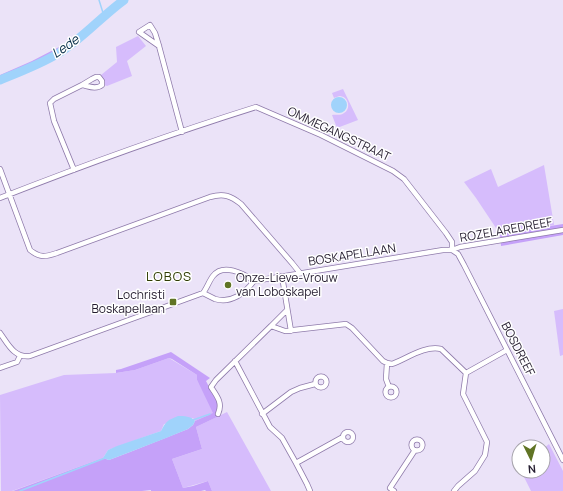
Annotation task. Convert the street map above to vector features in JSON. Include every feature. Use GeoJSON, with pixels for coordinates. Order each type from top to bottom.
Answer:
{"type":"FeatureCollection","features":[{"type":"Feature","properties":{"kind":"street"},"geometry":{"type":"LineString","coordinates":[[159,46],[139,32],[150,25],[155,33],[159,46],[182,132]]}},
{"type":"Feature","properties":{"kind":"street"},"geometry":{"type":"LineString","coordinates":[[74,170],[54,121],[50,103],[54,99],[82,85]]}},
{"type":"Feature","properties":{"kind":"street","name":"OMMEGANGSTRAAT"},"geometry":{"type":"LineString","coordinates":[[0,198],[217,119],[256,107],[322,135],[393,171],[404,179],[446,233],[452,242],[452,250]]}},
{"type":"Feature","properties":{"kind":"street"},"geometry":{"type":"LineString","coordinates":[[0,169],[30,250],[35,254],[49,256],[210,197],[221,195],[233,198],[241,204],[300,273]]}},
{"type":"Feature","properties":{"kind":"street","name":"ROZELAREDREEF"},"geometry":{"type":"LineString","coordinates":[[452,250],[460,247],[563,230]]}},
{"type":"Feature","properties":{"kind":"street","name":"BOSKAPELLAAN"},"geometry":{"type":"LineString","coordinates":[[254,281],[452,250]]}},
{"type":"Feature","properties":{"kind":"street","name":"BOSDREEF"},"geometry":{"type":"LineString","coordinates":[[452,250],[458,254],[563,460]]}},
{"type":"Feature","properties":{"kind":"street"},"geometry":{"type":"LineString","coordinates":[[0,333],[14,352],[20,356],[30,356],[203,293],[213,276],[220,271],[233,270],[244,274],[254,281],[245,291],[232,300],[217,299],[203,293]]}},
{"type":"Feature","properties":{"kind":"street"},"geometry":{"type":"LineString","coordinates":[[282,276],[291,331]]}},
{"type":"Feature","properties":{"kind":"street"},"geometry":{"type":"LineString","coordinates":[[218,414],[220,404],[212,387],[216,380],[287,310]]}},
{"type":"Feature","properties":{"kind":"street"},"geometry":{"type":"LineString","coordinates":[[271,326],[285,331],[291,331],[346,324],[352,328],[380,359],[387,363],[392,364],[428,349],[435,348],[440,349],[466,373]]}},
{"type":"Feature","properties":{"kind":"street"},"geometry":{"type":"LineString","coordinates":[[454,491],[475,471],[485,455],[487,448],[487,442],[462,394],[466,373],[507,350]]}},
{"type":"Feature","properties":{"kind":"street"},"geometry":{"type":"LineString","coordinates":[[0,368],[17,362],[20,356]]}},
{"type":"Feature","properties":{"kind":"street"},"geometry":{"type":"LineString","coordinates":[[235,361],[262,414],[270,427],[282,438],[310,491]]}},
{"type":"Feature","properties":{"kind":"street"},"geometry":{"type":"LineString","coordinates":[[387,363],[386,379],[389,387]]}},
{"type":"Feature","properties":{"kind":"street"},"geometry":{"type":"LineString","coordinates":[[262,414],[291,392],[316,384]]}},
{"type":"Feature","properties":{"kind":"street"},"geometry":{"type":"LineString","coordinates":[[296,463],[343,438]]}},
{"type":"Feature","properties":{"kind":"street"},"geometry":{"type":"LineString","coordinates":[[390,490],[415,450]]}},
{"type":"Feature","properties":{"kind":"shaded area"},"geometry":{"type":"Polygon","coordinates":[[[138,36],[146,46],[127,61],[132,76],[107,86],[104,85],[105,81],[101,75],[117,62],[116,47],[138,36]]]}},
{"type":"Feature","properties":{"kind":"shaded area"},"geometry":{"type":"Polygon","coordinates":[[[59,47],[60,50],[53,54],[0,79],[0,75],[59,47]]]}},
{"type":"Feature","properties":{"kind":"shaded area"},"geometry":{"type":"Polygon","coordinates":[[[343,89],[358,120],[337,128],[332,115],[344,113],[348,109],[348,103],[343,97],[340,96],[334,98],[332,93],[343,89]]]}},
{"type":"Feature","properties":{"kind":"shaded area"},"geometry":{"type":"Polygon","coordinates":[[[544,165],[554,225],[500,234],[464,182],[491,169],[498,187],[544,165]]]}},
{"type":"Feature","properties":{"kind":"shaded area"},"geometry":{"type":"Polygon","coordinates":[[[563,224],[563,235],[501,246],[500,234],[563,224]]]}},
{"type":"Feature","properties":{"kind":"shaded area"},"geometry":{"type":"Polygon","coordinates":[[[563,309],[563,355],[560,356],[554,311],[563,309]]]}},
{"type":"Feature","properties":{"kind":"shaded area"},"geometry":{"type":"Polygon","coordinates":[[[171,352],[210,378],[206,381],[218,404],[217,411],[219,416],[196,427],[202,449],[172,459],[183,488],[208,481],[212,491],[13,491],[103,458],[109,460],[130,452],[188,429],[195,421],[213,413],[197,380],[197,375],[172,359],[169,358],[135,370],[116,373],[116,370],[171,352]]]}},
{"type":"Feature","properties":{"kind":"shaded area"},"geometry":{"type":"Polygon","coordinates":[[[169,358],[197,375],[197,380],[214,413],[195,421],[193,418],[164,424],[161,431],[108,450],[103,458],[12,491],[1,491],[0,395],[64,375],[116,373],[135,370],[169,358]]]}},
{"type":"Feature","properties":{"kind":"shaded area"},"geometry":{"type":"Polygon","coordinates":[[[227,412],[271,491],[212,491],[208,481],[183,488],[172,459],[202,449],[196,427],[227,412]]]}},
{"type":"Feature","properties":{"kind":"shaded area"},"geometry":{"type":"Polygon","coordinates":[[[551,448],[563,471],[563,491],[531,491],[525,479],[551,479],[551,448]]]}},
{"type":"Feature","properties":{"kind":"water"},"geometry":{"type":"Polygon","coordinates":[[[339,97],[346,102],[347,105],[342,112],[339,113],[332,108],[331,105],[336,98],[339,97]]]}},
{"type":"Feature","properties":{"kind":"water"},"geometry":{"type":"Polygon","coordinates":[[[178,416],[189,417],[195,421],[188,429],[166,438],[109,460],[103,458],[108,450],[161,431],[168,421],[178,416]]]}},
{"type":"Feature","properties":{"kind":"waterway"},"geometry":{"type":"LineString","coordinates":[[99,0],[104,16]]}},
{"type":"Feature","properties":{"kind":"waterway","name":"Lede"},"geometry":{"type":"LineString","coordinates":[[0,80],[38,64],[59,53],[76,41],[124,0]]}},
{"type":"Feature","properties":{"kind":"waterway"},"geometry":{"type":"LineString","coordinates":[[193,420],[210,414]]}},
{"type":"Feature","properties":{"kind":"waterway"},"geometry":{"type":"LineString","coordinates":[[20,491],[105,458]]}},
{"type":"Feature","properties":{"kind":"place","name":"Onze-Lieve-Vrouw van Loboskapel"},"geometry":{"type":"Point","coordinates":[228,285]}},
{"type":"Feature","properties":{"kind":"place","name":"Lochristi Boskapellaan"},"geometry":{"type":"Point","coordinates":[173,302]}},
{"type":"Feature","properties":{"kind":"district","name":"LOBOS"},"geometry":{"type":"Point","coordinates":[169,276]}}]}
